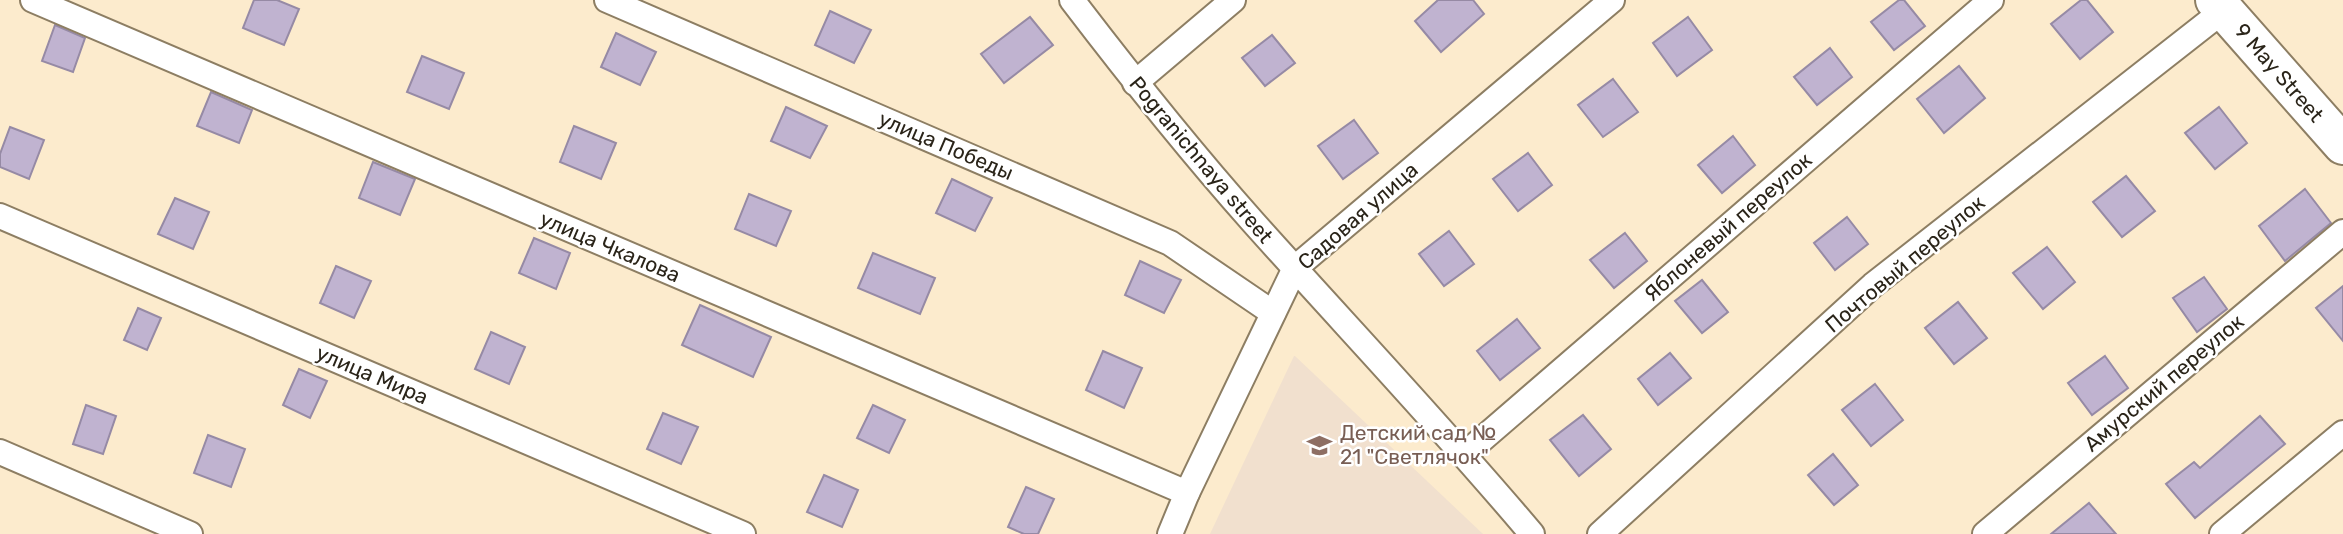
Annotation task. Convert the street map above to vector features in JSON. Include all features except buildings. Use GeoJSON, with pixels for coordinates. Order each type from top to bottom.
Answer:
{"type":"FeatureCollection","features":[{"type":"Feature","properties":{"kind":"main road","name":"9 May Street"},"geometry":{"type":"LineString","coordinates":[[2219,5],[2343,145]]}},
{"type":"Feature","properties":{"kind":"street","name":"улица Чкалова"},"geometry":{"type":"LineString","coordinates":[[33,0],[1187,493]]}},
{"type":"Feature","properties":{"kind":"street","name":"улица Победы"},"geometry":{"type":"LineString","coordinates":[[607,0],[1170,243],[1273,313]]}},
{"type":"Feature","properties":{"kind":"street","name":"Pogranichnaya street"},"geometry":{"type":"LineString","coordinates":[[1072,0],[1135,83],[1295,268],[1465,454],[1532,534]]}},
{"type":"Feature","properties":{"kind":"street"},"geometry":{"type":"LineString","coordinates":[[1135,83],[1233,0]]}},
{"type":"Feature","properties":{"kind":"street","name":"Садовая улица"},"geometry":{"type":"LineString","coordinates":[[1170,534],[1295,268],[1612,0]]}},
{"type":"Feature","properties":{"kind":"street","name":"Яблоневый переулок"},"geometry":{"type":"LineString","coordinates":[[1465,454],[1992,0]]}},
{"type":"Feature","properties":{"kind":"street","name":"Почтовый переулок"},"geometry":{"type":"LineString","coordinates":[[1600,534],[1873,285],[2219,5]]}},
{"type":"Feature","properties":{"kind":"street","name":"улица Мира"},"geometry":{"type":"LineString","coordinates":[[0,216],[743,534]]}},
{"type":"Feature","properties":{"kind":"street","name":"Амурский переулок"},"geometry":{"type":"LineString","coordinates":[[1985,534],[2343,232]]}},
{"type":"Feature","properties":{"kind":"street"},"geometry":{"type":"LineString","coordinates":[[2222,534],[2343,433]]}},
{"type":"Feature","properties":{"kind":"street"},"geometry":{"type":"LineString","coordinates":[[0,452],[190,534]]}},
{"type":"Feature","properties":{"kind":"shaded area","name":"Детский сад № 21 \"Светлячок\""},"geometry":{"type":"Polygon","coordinates":[[[1295,356],[1483,534],[1210,534],[1295,356]]]}},
{"type":"Feature","properties":{"kind":"place","name":"Детский сад № 21 \"Светлячок\""},"geometry":{"type":"Point","coordinates":[1320,445]}}]}
